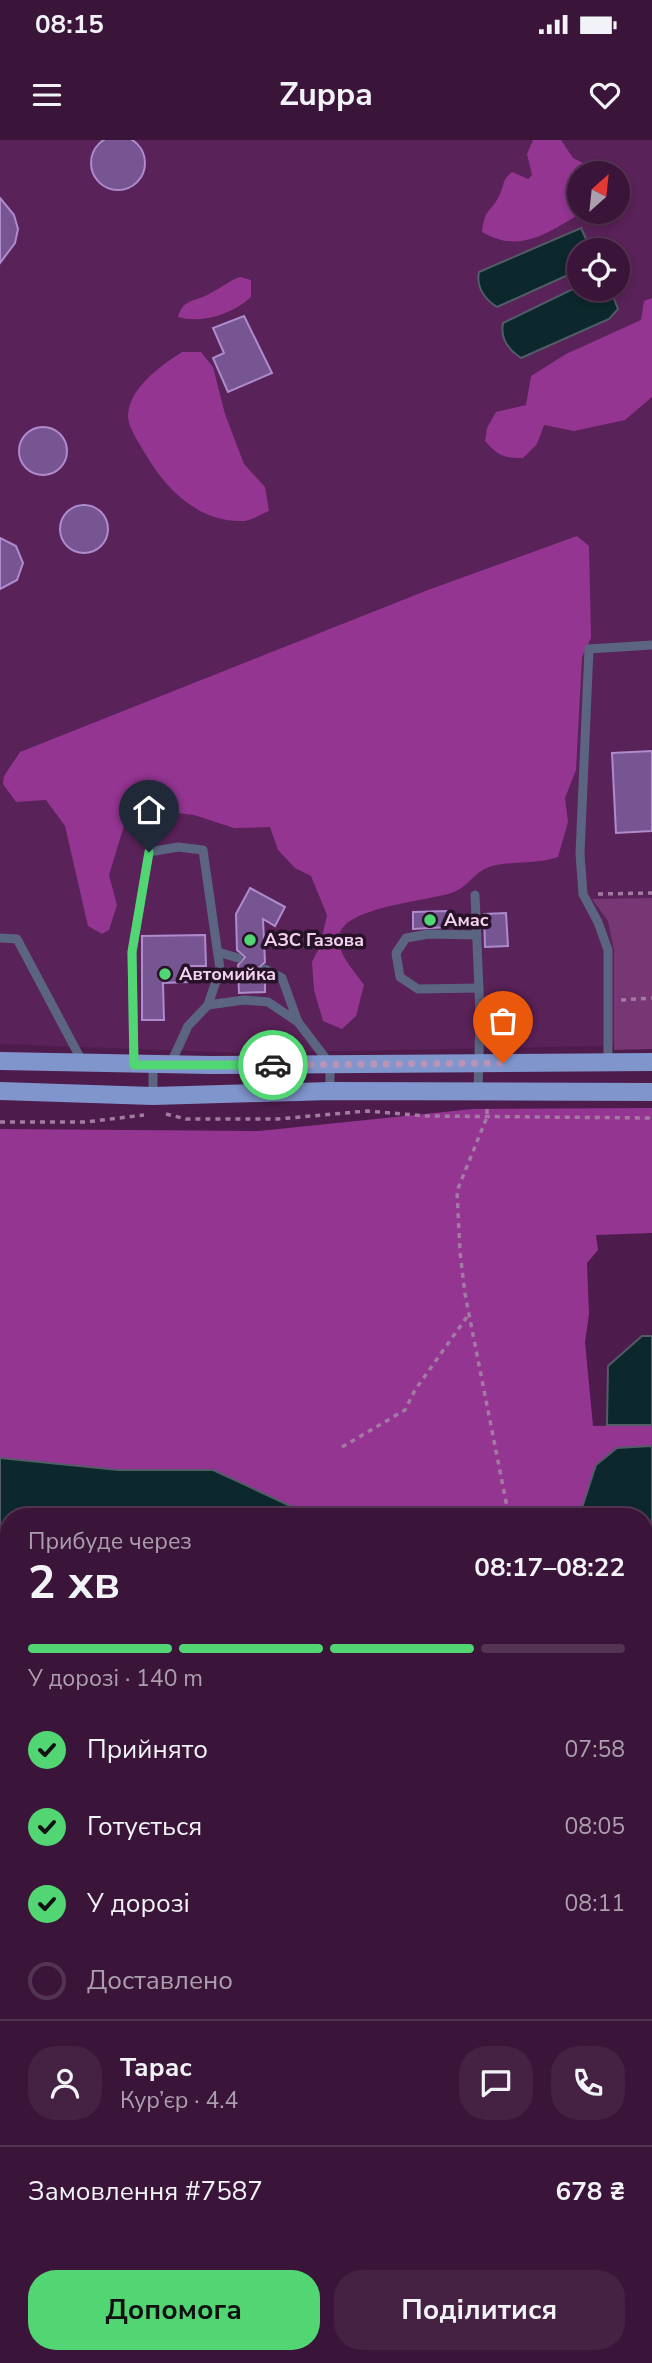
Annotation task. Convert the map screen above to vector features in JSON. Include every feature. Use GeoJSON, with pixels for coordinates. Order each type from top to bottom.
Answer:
{"type":"FeatureCollection","features":[{"type":"Feature","properties":{"kind":"main road"},"geometry":{"type":"LineString","coordinates":[[0,1062],[134,1065],[652,1062]]}},
{"type":"Feature","properties":{"kind":"main road"},"geometry":{"type":"LineString","coordinates":[[0,1091],[153,1096],[330,1091],[652,1092]]}},
{"type":"Feature","properties":{"kind":"lane"},"geometry":{"type":"LineString","coordinates":[[608,1062],[608,950],[598,922],[583,894],[580,854],[589,649],[652,645]]}},
{"type":"Feature","properties":{"kind":"lane"},"geometry":{"type":"LineString","coordinates":[[134,1065],[132,952],[149,852],[178,847],[203,850],[220,969],[208,1005],[188,1026],[161,1065],[153,1096]]}},
{"type":"Feature","properties":{"kind":"lane"},"geometry":{"type":"LineString","coordinates":[[475,894],[479,988],[477,1063],[483,1093]]}},
{"type":"Feature","properties":{"kind":"lane"},"geometry":{"type":"LineString","coordinates":[[477,934],[429,934],[406,938],[397,953],[400,977],[418,989],[479,988]]}},
{"type":"Feature","properties":{"kind":"lane"},"geometry":{"type":"LineString","coordinates":[[0,937],[17,939],[83,1064]]}},
{"type":"Feature","properties":{"kind":"lane"},"geometry":{"type":"LineString","coordinates":[[218,952],[238,958]]}},
{"type":"Feature","properties":{"kind":"lane"},"geometry":{"type":"LineString","coordinates":[[265,969],[282,978],[298,1022],[330,1064],[330,1091]]}},
{"type":"Feature","properties":{"kind":"lane"},"geometry":{"type":"LineString","coordinates":[[208,1005],[244,1000],[268,1002],[298,1022]]}},
{"type":"Feature","properties":{"kind":"path"},"geometry":{"type":"LineString","coordinates":[[583,894],[652,893]]}},
{"type":"Feature","properties":{"kind":"path"},"geometry":{"type":"LineString","coordinates":[[608,1001],[652,998]]}},
{"type":"Feature","properties":{"kind":"path"},"geometry":{"type":"LineString","coordinates":[[483,1093],[487,1117],[457,1191],[460,1252],[469,1314],[507,1508]]}},
{"type":"Feature","properties":{"kind":"path"},"geometry":{"type":"LineString","coordinates":[[163,1114],[186,1119],[221,1120],[278,1119],[367,1111],[487,1117],[652,1118]]}},
{"type":"Feature","properties":{"kind":"path"},"geometry":{"type":"LineString","coordinates":[[0,1122],[86,1122],[154,1114]]}},
{"type":"Feature","properties":{"kind":"path"},"geometry":{"type":"LineString","coordinates":[[342,1447],[405,1410],[415,1390],[469,1314]]}},
{"type":"Feature","properties":{"kind":"shaded area"},"geometry":{"type":"Polygon","coordinates":[[[0,140],[652,140],[652,1045],[243,1053],[0,1044],[0,140]]]}},
{"type":"Feature","properties":{"kind":"shaded area"},"geometry":{"type":"Polygon","coordinates":[[[533,140],[561,140],[573,158],[579,161],[567,161],[567,221],[535,238],[522,241],[496,239],[482,232],[486,214],[496,202],[512,172],[528,179],[532,175],[527,154],[533,140]]]}},
{"type":"Feature","properties":{"kind":"shaded area"},"geometry":{"type":"Polygon","coordinates":[[[581,228],[586,238],[567,238],[567,275],[497,307],[480,288],[479,272],[581,228]]]}},
{"type":"Feature","properties":{"kind":"shaded area"},"geometry":{"type":"Polygon","coordinates":[[[240,277],[251,280],[251,297],[244,303],[217,316],[197,319],[178,317],[187,303],[240,277]]]}},
{"type":"Feature","properties":{"kind":"shaded area"},"geometry":{"type":"Polygon","coordinates":[[[567,292],[567,301],[615,301],[618,309],[609,319],[521,358],[506,343],[503,323],[567,292]]]}},
{"type":"Feature","properties":{"kind":"shaded area"},"geometry":{"type":"Polygon","coordinates":[[[652,298],[652,397],[625,420],[574,431],[544,425],[537,444],[523,458],[502,455],[485,441],[487,428],[496,412],[526,405],[531,376],[566,354],[641,320],[644,301],[652,298]]]}},
{"type":"Feature","properties":{"kind":"shaded area"},"geometry":{"type":"Polygon","coordinates":[[[182,352],[201,352],[213,367],[225,414],[244,464],[265,487],[269,511],[244,521],[211,516],[197,509],[161,477],[134,434],[128,416],[134,396],[148,378],[182,352]]]}},
{"type":"Feature","properties":{"kind":"shaded area"},"geometry":{"type":"Polygon","coordinates":[[[577,536],[589,546],[591,638],[582,657],[576,770],[565,798],[568,822],[558,857],[489,867],[454,892],[374,911],[358,916],[346,924],[340,933],[340,947],[364,985],[356,1016],[342,1029],[323,1021],[314,990],[312,962],[320,946],[327,915],[311,876],[295,868],[278,850],[270,827],[234,828],[194,815],[146,809],[136,801],[129,809],[109,875],[117,905],[109,930],[102,934],[88,926],[65,826],[46,800],[16,802],[3,784],[4,776],[20,752],[428,590],[577,536]]]}},
{"type":"Feature","properties":{"kind":"shaded area"},"geometry":{"type":"Polygon","coordinates":[[[652,898],[652,1049],[614,1050],[614,951],[608,921],[592,899],[652,898]]]}},
{"type":"Feature","properties":{"kind":"shaded area"},"geometry":{"type":"Polygon","coordinates":[[[652,1108],[652,1233],[596,1235],[598,1250],[587,1263],[589,1314],[585,1342],[593,1426],[652,1425],[652,1447],[596,1465],[582,1508],[295,1508],[213,1470],[118,1470],[0,1458],[0,1129],[259,1131],[473,1109],[652,1108]]]}},
{"type":"Feature","properties":{"kind":"shaded area"},"geometry":{"type":"Polygon","coordinates":[[[642,1336],[652,1336],[652,1425],[607,1425],[608,1366],[642,1336]]]}},
{"type":"Feature","properties":{"kind":"shaded area"},"geometry":{"type":"Polygon","coordinates":[[[652,1446],[652,1508],[582,1508],[596,1465],[617,1448],[652,1446]]]}},
{"type":"Feature","properties":{"kind":"shaded area"},"geometry":{"type":"Polygon","coordinates":[[[0,1458],[118,1470],[213,1470],[295,1508],[0,1508],[0,1458]]]}},
{"type":"Feature","properties":{"kind":"building"},"geometry":{"type":"Polygon","coordinates":[[[118,136],[137,144],[145,163],[137,182],[118,190],[99,182],[91,163],[99,144],[118,136]]]}},
{"type":"Feature","properties":{"kind":"building"},"geometry":{"type":"Polygon","coordinates":[[[0,198],[14,215],[18,229],[15,243],[0,263],[0,198]]]}},
{"type":"Feature","properties":{"kind":"building"},"geometry":{"type":"Polygon","coordinates":[[[244,316],[272,373],[228,392],[213,358],[224,353],[213,328],[244,316]]]}},
{"type":"Feature","properties":{"kind":"building"},"geometry":{"type":"Polygon","coordinates":[[[43,427],[60,434],[67,451],[60,468],[43,475],[26,468],[19,451],[26,434],[43,427]]]}},
{"type":"Feature","properties":{"kind":"building"},"geometry":{"type":"Polygon","coordinates":[[[84,505],[101,512],[108,529],[101,546],[84,553],[67,546],[60,529],[67,512],[84,505]]]}},
{"type":"Feature","properties":{"kind":"building"},"geometry":{"type":"Polygon","coordinates":[[[0,538],[16,546],[23,563],[17,580],[0,589],[0,538]]]}},
{"type":"Feature","properties":{"kind":"building"},"geometry":{"type":"Polygon","coordinates":[[[652,751],[652,831],[616,833],[612,753],[652,751]]]}},
{"type":"Feature","properties":{"kind":"building","name":"АЗС Газова"},"geometry":{"type":"Polygon","coordinates":[[[250,888],[285,907],[275,926],[263,919],[265,962],[258,969],[265,977],[265,992],[239,993],[238,965],[245,957],[237,950],[236,914],[250,888]]]}},
{"type":"Feature","properties":{"kind":"building","name":"Амас"},"geometry":{"type":"Polygon","coordinates":[[[448,911],[448,927],[413,929],[413,912],[448,911]]]}},
{"type":"Feature","properties":{"kind":"building"},"geometry":{"type":"Polygon","coordinates":[[[506,913],[508,946],[485,947],[484,914],[506,913]]]}},
{"type":"Feature","properties":{"kind":"building","name":"Автомийка"},"geometry":{"type":"Polygon","coordinates":[[[205,935],[206,966],[188,966],[189,982],[163,983],[164,1020],[142,1020],[142,936],[205,935]]]}},
{"type":"Feature","properties":{"kind":"way so far"},"geometry":{"type":"LineString","coordinates":[[273,1065],[503,1063]]}},
{"type":"Feature","properties":{"kind":"place","name":"Амас"},"geometry":{"type":"Point","coordinates":[430,920]}},
{"type":"Feature","properties":{"kind":"place","name":"АЗС Газова"},"geometry":{"type":"Point","coordinates":[250,940]}},
{"type":"Feature","properties":{"kind":"place","name":"Автомийка"},"geometry":{"type":"Point","coordinates":[165,974]}},
{"type":"Feature","properties":{"kind":"route"},"geometry":{"type":"LineString","coordinates":[[149,852],[132,952],[136,1004],[134,1065],[273,1065]]}}]}
